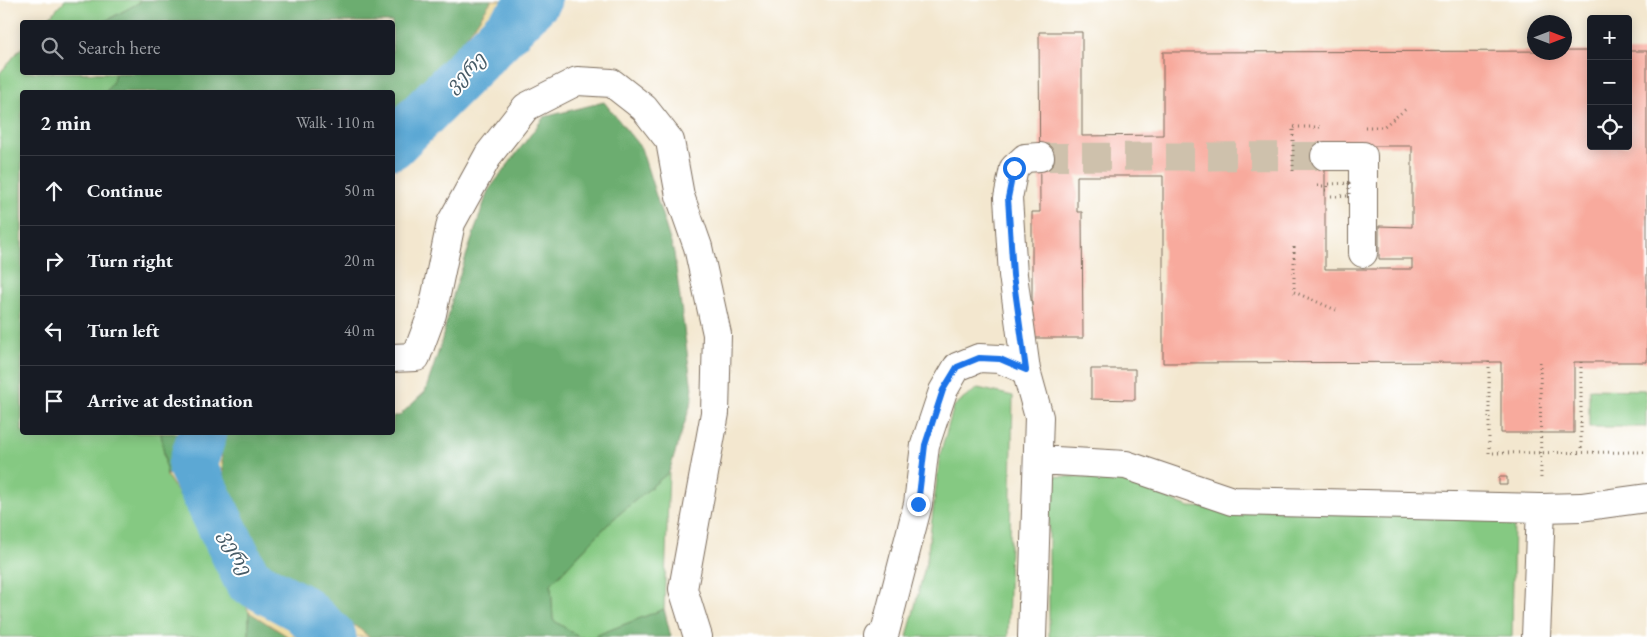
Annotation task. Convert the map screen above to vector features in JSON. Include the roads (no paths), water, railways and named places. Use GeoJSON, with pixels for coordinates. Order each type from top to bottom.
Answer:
{"type":"FeatureCollection","features":[{"type":"Feature","properties":{"kind":"lane"},"geometry":{"type":"LineString","coordinates":[[395,358],[416,357],[432,314],[451,223],[489,154],[526,107],[577,81],[612,83],[644,108],[670,141],[680,196],[698,247],[717,334],[715,413],[683,590],[698,637]]}},
{"type":"Feature","properties":{"kind":"lane"},"geometry":{"type":"LineString","coordinates":[[1325,156],[1363,156],[1363,254]]}},
{"type":"Feature","properties":{"kind":"lane"},"geometry":{"type":"LineString","coordinates":[[1032,637],[1039,417],[1026,370],[1013,275],[1008,198],[1014,168],[1025,158],[1040,157]]}},
{"type":"Feature","properties":{"kind":"lane"},"geometry":{"type":"LineString","coordinates":[[879,637],[884,632],[918,504],[925,445],[943,390],[957,367],[979,358],[1000,359],[1026,370]]}},
{"type":"Feature","properties":{"kind":"lane"},"geometry":{"type":"LineString","coordinates":[[1038,460],[1126,465],[1232,501],[1541,495],[1581,507],[1647,498]]}},
{"type":"Feature","properties":{"kind":"lane"},"geometry":{"type":"LineString","coordinates":[[1536,637],[1541,495]]}},
{"type":"Feature","properties":{"kind":"waterway","name":"ვერე"},"geometry":{"type":"LineString","coordinates":[[395,142],[537,0]]}},
{"type":"Feature","properties":{"kind":"waterway","name":"ვერე"},"geometry":{"type":"LineString","coordinates":[[202,435],[192,466],[248,580],[302,609],[332,637]]}},
{"type":"Feature","properties":{"kind":"tunnel"},"geometry":{"type":"LineString","coordinates":[[1040,157],[1325,156]]}}]}
